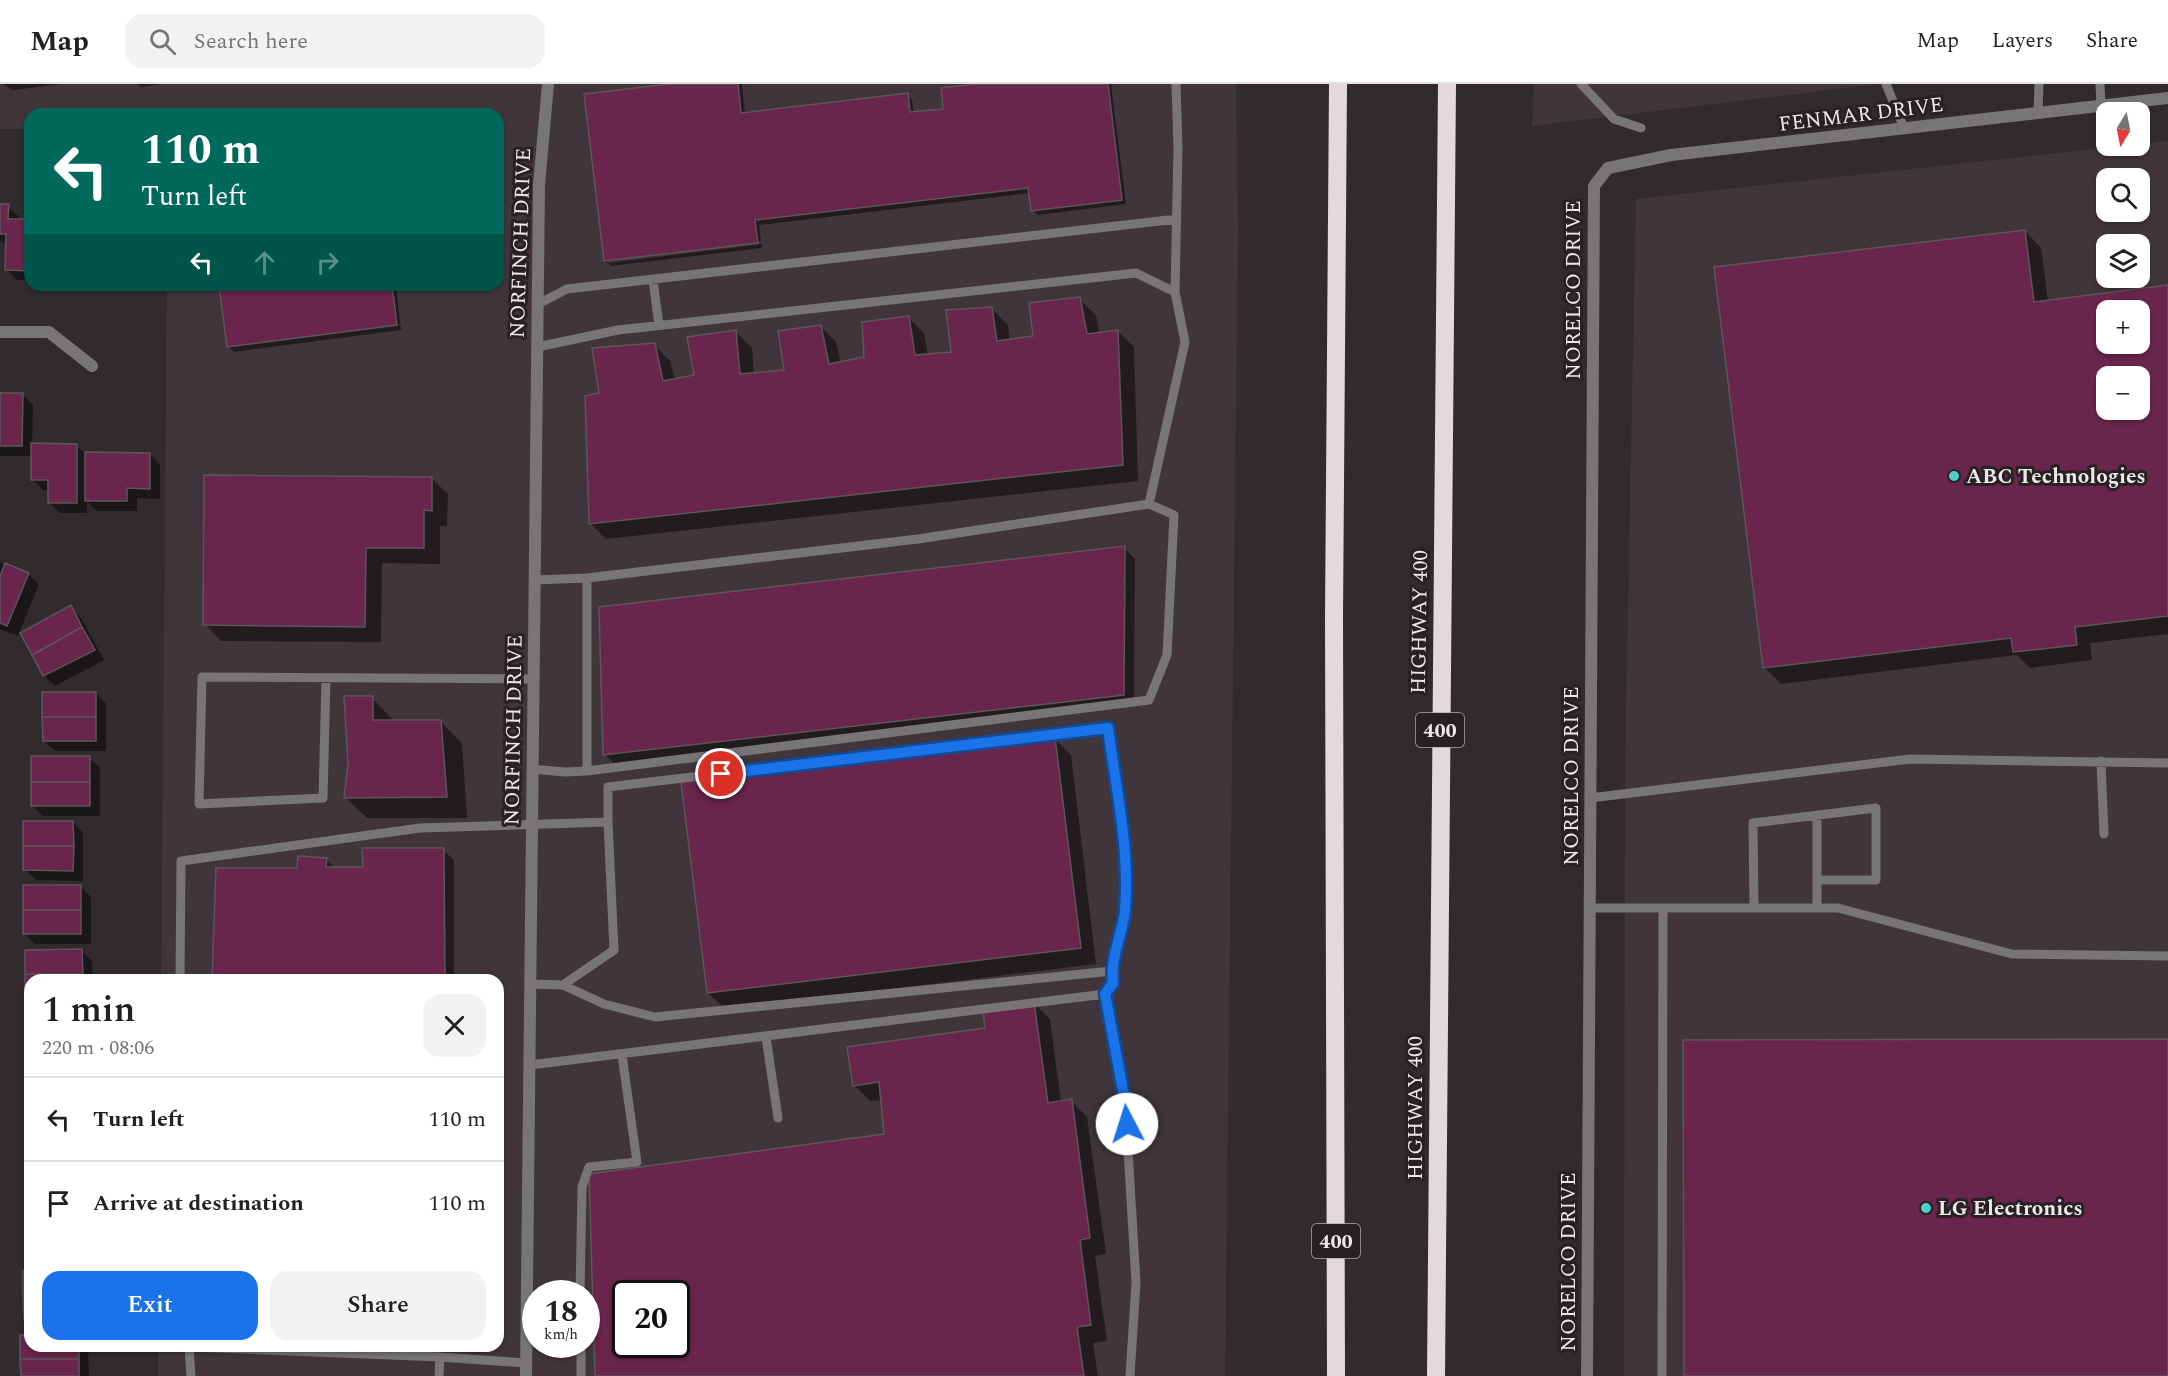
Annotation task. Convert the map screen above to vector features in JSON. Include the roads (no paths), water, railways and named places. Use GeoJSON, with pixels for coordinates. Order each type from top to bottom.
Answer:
{"type":"FeatureCollection","features":[{"type":"Feature","properties":{"kind":"highway","name":"HIGHWAY 400"},"geometry":{"type":"LineString","coordinates":[[1436,1376],[1447,84]]}},
{"type":"Feature","properties":{"kind":"highway","name":"400"},"geometry":{"type":"LineString","coordinates":[[1336,1376],[1334,617],[1338,86]]}},
{"type":"Feature","properties":{"kind":"street","name":"NORFINCH DRIVE"},"geometry":{"type":"LineString","coordinates":[[526,1370],[539,185],[548,84]]}},
{"type":"Feature","properties":{"kind":"street","name":"FENMAR DRIVE"},"geometry":{"type":"LineString","coordinates":[[2130,102],[2168,98]]}},
{"type":"Feature","properties":{"kind":"street","name":"FENMAR DRIVE"},"geometry":{"type":"LineString","coordinates":[[1599,177],[1608,168],[1671,155],[2096,106]]}},
{"type":"Feature","properties":{"kind":"street","name":"NORELCO DRIVE"},"geometry":{"type":"LineString","coordinates":[[1587,1376],[1593,208],[1594,186],[1599,177]]}},
{"type":"Feature","properties":{"kind":"street"},"geometry":{"type":"LineString","coordinates":[[0,332],[49,332],[92,366]]}},
{"type":"Feature","properties":{"kind":"lane"},"geometry":{"type":"LineString","coordinates":[[1149,504],[1185,342],[1175,292],[1176,84]]}},
{"type":"Feature","properties":{"kind":"lane"},"geometry":{"type":"LineString","coordinates":[[1581,84],[1614,119],[1641,128]]}},
{"type":"Feature","properties":{"kind":"lane"},"geometry":{"type":"LineString","coordinates":[[1886,84],[1904,128]]}},
{"type":"Feature","properties":{"kind":"lane"},"geometry":{"type":"LineString","coordinates":[[2038,84],[2038,112]]}},
{"type":"Feature","properties":{"kind":"lane"},"geometry":{"type":"LineString","coordinates":[[2100,84],[2101,102]]}},
{"type":"Feature","properties":{"kind":"lane"},"geometry":{"type":"LineString","coordinates":[[538,304],[567,289],[1177,219]]}},
{"type":"Feature","properties":{"kind":"lane"},"geometry":{"type":"LineString","coordinates":[[537,347],[618,330],[1136,273],[1175,292]]}},
{"type":"Feature","properties":{"kind":"lane"},"geometry":{"type":"LineString","coordinates":[[653,280],[659,325]]}},
{"type":"Feature","properties":{"kind":"lane"},"geometry":{"type":"LineString","coordinates":[[532,770],[587,771],[1149,700],[1167,655],[1174,515],[1149,504],[918,538],[586,578],[534,580]]}},
{"type":"Feature","properties":{"kind":"lane"},"geometry":{"type":"LineString","coordinates":[[586,578],[587,771]]}},
{"type":"Feature","properties":{"kind":"lane"},"geometry":{"type":"LineString","coordinates":[[326,679],[323,798],[199,804],[202,677],[534,679]]}},
{"type":"Feature","properties":{"kind":"lane"},"geometry":{"type":"LineString","coordinates":[[608,788],[1108,728],[1125,856],[1125,912],[1112,971],[1113,983],[1105,994],[1125,1101],[1137,1282],[1130,1376]]}},
{"type":"Feature","properties":{"kind":"lane"},"geometry":{"type":"LineString","coordinates":[[1590,798],[1910,759],[2168,763]]}},
{"type":"Feature","properties":{"kind":"lane"},"geometry":{"type":"LineString","coordinates":[[2102,761],[2104,834]]}},
{"type":"Feature","properties":{"kind":"lane"},"geometry":{"type":"LineString","coordinates":[[563,985],[614,950],[606,768]]}},
{"type":"Feature","properties":{"kind":"lane"},"geometry":{"type":"LineString","coordinates":[[1754,908],[1753,824],[1876,808],[1876,880],[1818,880]]}},
{"type":"Feature","properties":{"kind":"lane"},"geometry":{"type":"LineString","coordinates":[[1817,815],[1817,908]]}},
{"type":"Feature","properties":{"kind":"lane"},"geometry":{"type":"LineString","coordinates":[[180,974],[181,861],[420,828],[608,823]]}},
{"type":"Feature","properties":{"kind":"lane"},"geometry":{"type":"LineString","coordinates":[[1590,908],[1838,908],[2012,954],[2168,956]]}},
{"type":"Feature","properties":{"kind":"lane"},"geometry":{"type":"LineString","coordinates":[[1662,1376],[1663,908]]}},
{"type":"Feature","properties":{"kind":"lane"},"geometry":{"type":"LineString","coordinates":[[530,984],[563,985],[604,1004],[656,1017],[1112,971]]}},
{"type":"Feature","properties":{"kind":"lane"},"geometry":{"type":"LineString","coordinates":[[530,1065],[1105,994]]}},
{"type":"Feature","properties":{"kind":"lane"},"geometry":{"type":"LineString","coordinates":[[766,1037],[778,1119]]}},
{"type":"Feature","properties":{"kind":"lane"},"geometry":{"type":"LineString","coordinates":[[580,1280],[582,1187],[589,1167],[637,1162],[622,1055]]}},
{"type":"Feature","properties":{"kind":"lane"},"geometry":{"type":"LineString","coordinates":[[190,1352],[191,1376]]}},
{"type":"Feature","properties":{"kind":"lane"},"geometry":{"type":"LineString","coordinates":[[326,1352],[440,1357],[526,1370]]}},
{"type":"Feature","properties":{"kind":"lane"},"geometry":{"type":"LineString","coordinates":[[439,1376],[440,1357]]}},
{"type":"Feature","properties":{"kind":"lane"},"geometry":{"type":"LineString","coordinates":[[581,1358],[581,1376]]}},
{"type":"Feature","properties":{"kind":"place","name":"ABC Technologies"},"geometry":{"type":"Point","coordinates":[1954,476]}},
{"type":"Feature","properties":{"kind":"place","name":"LG Electronics"},"geometry":{"type":"Point","coordinates":[1926,1208]}}]}
